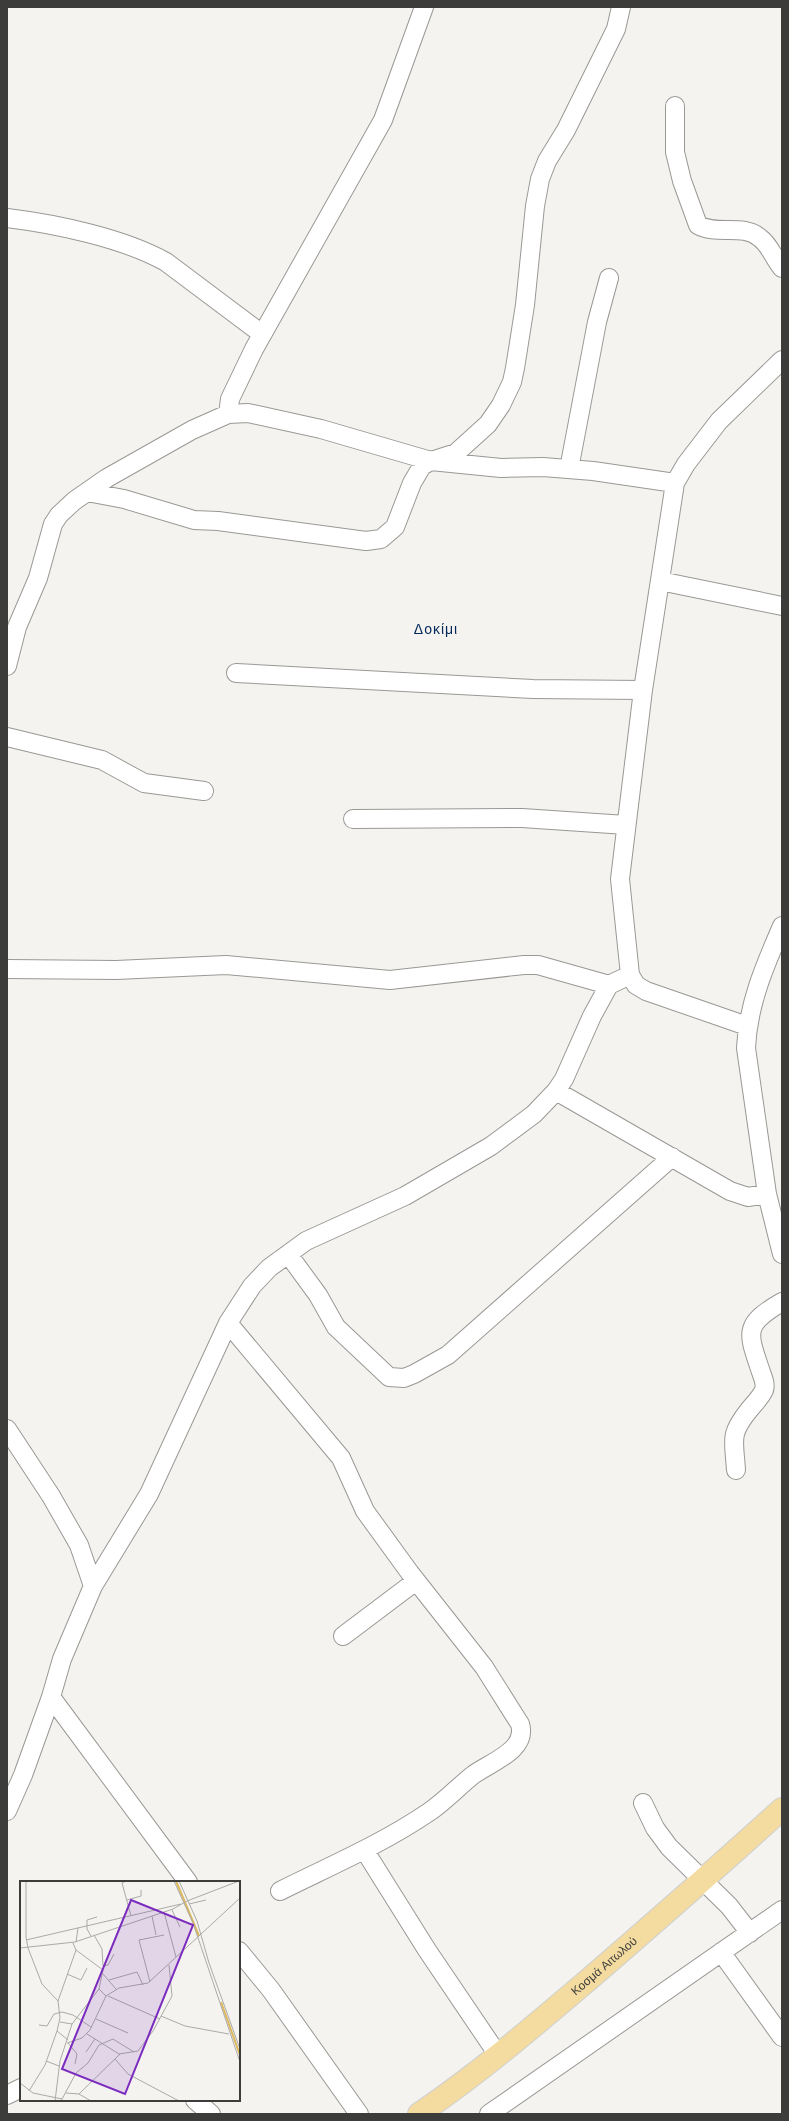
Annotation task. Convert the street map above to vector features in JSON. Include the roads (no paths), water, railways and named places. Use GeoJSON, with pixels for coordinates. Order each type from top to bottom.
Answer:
{"type":"FeatureCollection","features":[{"type":"Feature","properties":{"kind":"main road","name":"Κοσμά Αιτωλού"},"geometry":{"type":"LineString","coordinates":[[419,2114],[498,2055],[703,1881],[782,1809]]}},
{"type":"Feature","properties":{"kind":"street"},"geometry":{"type":"LineString","coordinates":[[228,414],[230,399],[262,334],[383,120],[424,7]]}},
{"type":"Feature","properties":{"kind":"street"},"geometry":{"type":"LineString","coordinates":[[87,492],[124,499],[194,520],[218,521],[349,540],[372,541],[384,538],[395,527],[412,483],[422,466],[431,460],[456,453],[488,424],[502,405],[512,382],[525,305],[535,206],[540,179],[547,161],[566,130],[616,28],[621,7]]}},
{"type":"Feature","properties":{"kind":"street"},"geometry":{"type":"LineString","coordinates":[[675,106],[675,152],[682,181],[698,225],[711,230],[750,231],[761,238],[782,268]]}},
{"type":"Feature","properties":{"kind":"street"},"geometry":{"type":"LineString","coordinates":[[7,218],[59,226],[149,253],[166,262],[262,334]]}},
{"type":"Feature","properties":{"kind":"street"},"geometry":{"type":"LineString","coordinates":[[569,469],[598,322],[609,278]]}},
{"type":"Feature","properties":{"kind":"street"},"geometry":{"type":"LineString","coordinates":[[747,1026],[646,991],[636,985],[630,976],[620,879],[643,690],[675,483],[686,464],[719,421],[782,360]]}},
{"type":"Feature","properties":{"kind":"street"},"geometry":{"type":"LineString","coordinates":[[7,666],[17,627],[38,578],[53,524],[66,508],[107,478],[192,430],[228,414],[248,413],[321,429],[431,460],[501,468],[543,467],[569,469],[675,483]]}},
{"type":"Feature","properties":{"kind":"street"},"geometry":{"type":"LineString","coordinates":[[660,581],[782,606]]}},
{"type":"Feature","properties":{"kind":"street"},"geometry":{"type":"LineString","coordinates":[[236,673],[533,689],[643,690]]}},
{"type":"Feature","properties":{"kind":"street"},"geometry":{"type":"LineString","coordinates":[[7,737],[102,760],[144,783],[204,792]]}},
{"type":"Feature","properties":{"kind":"street"},"geometry":{"type":"LineString","coordinates":[[354,819],[522,818],[626,825]]}},
{"type":"Feature","properties":{"kind":"street"},"geometry":{"type":"LineString","coordinates":[[782,926],[775,958],[747,1026],[748,1066],[767,1194],[782,1254]]}},
{"type":"Feature","properties":{"kind":"street"},"geometry":{"type":"LineString","coordinates":[[7,969],[116,970],[226,965],[390,980],[524,965],[538,965],[609,985]]}},
{"type":"Feature","properties":{"kind":"street"},"geometry":{"type":"LineString","coordinates":[[7,1811],[23,1775],[51,1697],[62,1659],[93,1586],[149,1494],[228,1323],[252,1286],[269,1268],[306,1241],[405,1196],[474,1156],[518,1127],[542,1107],[564,1079],[592,1016],[609,985],[630,976]]}},
{"type":"Feature","properties":{"kind":"street"},"geometry":{"type":"LineString","coordinates":[[556,1091],[734,1192],[748,1197],[767,1194]]}},
{"type":"Feature","properties":{"kind":"street"},"geometry":{"type":"LineString","coordinates":[[288,1254],[318,1295],[336,1327],[388,1377],[404,1378],[431,1366],[448,1356],[672,1157]]}},
{"type":"Feature","properties":{"kind":"street"},"geometry":{"type":"LineString","coordinates":[[736,1470],[734,1436],[736,1427],[761,1395],[765,1384],[752,1345],[751,1332],[758,1319],[782,1302]]}},
{"type":"Feature","properties":{"kind":"street"},"geometry":{"type":"LineString","coordinates":[[228,1323],[341,1458],[365,1511],[416,1581],[484,1666],[520,1724],[522,1732],[517,1746],[474,1775],[429,1812],[365,1851],[280,1890]]}},
{"type":"Feature","properties":{"kind":"street"},"geometry":{"type":"LineString","coordinates":[[7,1429],[51,1496],[79,1545],[93,1586]]}},
{"type":"Feature","properties":{"kind":"street"},"geometry":{"type":"LineString","coordinates":[[343,1636],[416,1581]]}},
{"type":"Feature","properties":{"kind":"street"},"geometry":{"type":"LineString","coordinates":[[51,1697],[187,1881]]}},
{"type":"Feature","properties":{"kind":"street"},"geometry":{"type":"LineString","coordinates":[[643,1803],[655,1828],[669,1847],[729,1906],[750,1933]]}},
{"type":"Feature","properties":{"kind":"street"},"geometry":{"type":"LineString","coordinates":[[365,1851],[427,1950],[498,2055]]}},
{"type":"Feature","properties":{"kind":"street"},"geometry":{"type":"LineString","coordinates":[[489,2114],[782,1910]]}},
{"type":"Feature","properties":{"kind":"street"},"geometry":{"type":"LineString","coordinates":[[240,1952],[271,1990],[358,2114]]}},
{"type":"Feature","properties":{"kind":"street"},"geometry":{"type":"LineString","coordinates":[[721,1952],[782,2037]]}},
{"type":"Feature","properties":{"kind":"street"},"geometry":{"type":"LineString","coordinates":[[7,2095],[20,2088]]}},
{"type":"Feature","properties":{"kind":"street"},"geometry":{"type":"LineString","coordinates":[[196,2101],[211,2114]]}},
{"type":"Feature","properties":{"kind":"district","name":"Δοκίμι"},"geometry":{"type":"Point","coordinates":[436,629]}}]}
